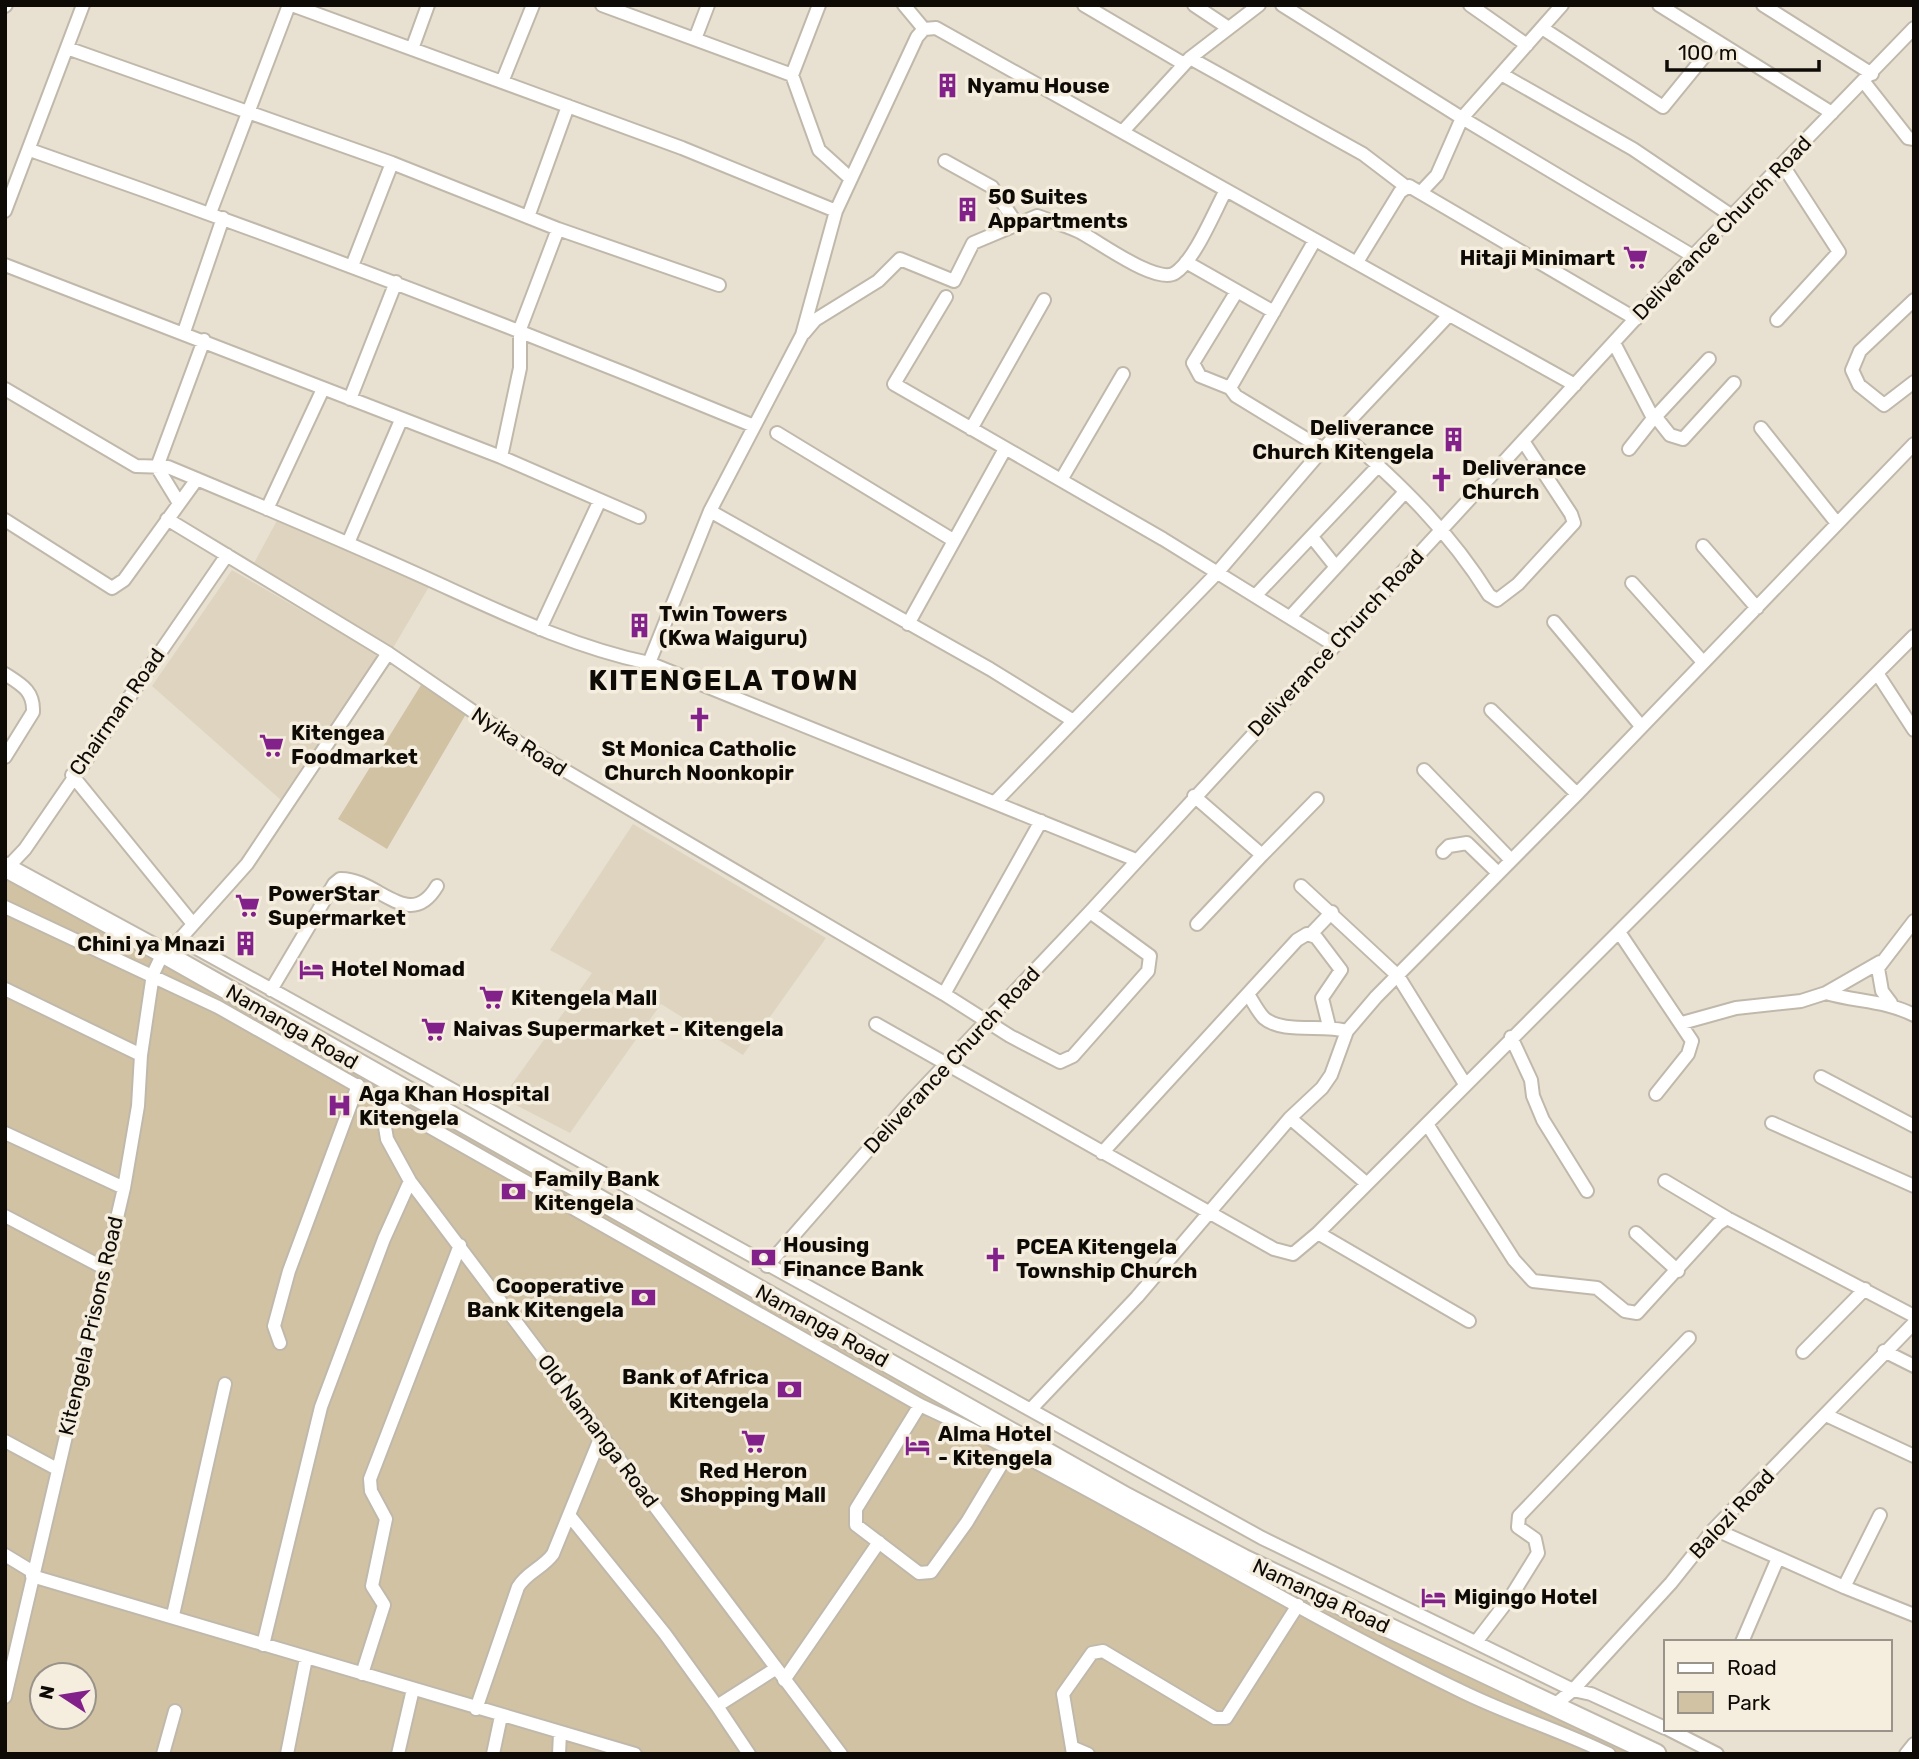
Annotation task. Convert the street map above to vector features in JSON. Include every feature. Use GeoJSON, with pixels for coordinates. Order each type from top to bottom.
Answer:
{"type":"FeatureCollection","features":[{"type":"Feature","properties":{"kind":"highway","name":"Namanga Road"},"geometry":{"type":"LineString","coordinates":[[6,868],[163,953],[598,1211],[739,1290],[1197,1535],[1552,1707],[1656,1754]]}},
{"type":"Feature","properties":{"kind":"street"},"geometry":{"type":"LineString","coordinates":[[5,211],[83,5]]}},
{"type":"Feature","properties":{"kind":"street"},"geometry":{"type":"LineString","coordinates":[[210,213],[290,5],[568,106],[836,211]]}},
{"type":"Feature","properties":{"kind":"street"},"geometry":{"type":"LineString","coordinates":[[412,49],[428,5]]}},
{"type":"Feature","properties":{"kind":"street"},"geometry":{"type":"LineString","coordinates":[[502,82],[533,5]]}},
{"type":"Feature","properties":{"kind":"street"},"geometry":{"type":"LineString","coordinates":[[602,5],[625,10],[792,75]]}},
{"type":"Feature","properties":{"kind":"street"},"geometry":{"type":"LineString","coordinates":[[695,39],[708,5]]}},
{"type":"Feature","properties":{"kind":"street"},"geometry":{"type":"LineString","coordinates":[[819,5],[792,75],[819,150],[851,179]]}},
{"type":"Feature","properties":{"kind":"street"},"geometry":{"type":"LineString","coordinates":[[904,5],[924,29]]}},
{"type":"Feature","properties":{"kind":"street"},"geometry":{"type":"LineString","coordinates":[[1084,5],[1363,154],[1405,186],[1420,192],[1636,319]]}},
{"type":"Feature","properties":{"kind":"street"},"geometry":{"type":"LineString","coordinates":[[1124,130],[1187,61],[1227,27],[1259,5]]}},
{"type":"Feature","properties":{"kind":"street"},"geometry":{"type":"LineString","coordinates":[[1282,5],[1462,118],[1693,256]]}},
{"type":"Feature","properties":{"kind":"street"},"geometry":{"type":"LineString","coordinates":[[1470,5],[1527,45]]}},
{"type":"Feature","properties":{"kind":"street"},"geometry":{"type":"LineString","coordinates":[[1420,192],[1437,175],[1462,118],[1503,75],[1562,5]]}},
{"type":"Feature","properties":{"kind":"street"},"geometry":{"type":"LineString","coordinates":[[1659,5],[1832,113]]}},
{"type":"Feature","properties":{"kind":"street"},"geometry":{"type":"LineString","coordinates":[[1763,5],[1868,78],[1908,138],[1914,139]]}},
{"type":"Feature","properties":{"kind":"street"},"geometry":{"type":"LineString","coordinates":[[1199,6],[1227,27]]}},
{"type":"Feature","properties":{"kind":"street"},"geometry":{"type":"LineString","coordinates":[[649,663],[710,511],[802,335],[836,211],[917,37],[924,29],[936,28],[1124,130],[1448,316],[1575,385]]}},
{"type":"Feature","properties":{"kind":"street"},"geometry":{"type":"LineString","coordinates":[[1542,28],[1663,107],[1716,42]]}},
{"type":"Feature","properties":{"kind":"street","name":"Deliverance Church Road"},"geometry":{"type":"LineString","coordinates":[[767,1266],[985,1020],[1090,912],[1693,256],[1914,28]]}},
{"type":"Feature","properties":{"kind":"street"},"geometry":{"type":"LineString","coordinates":[[67,48],[392,163],[558,229],[719,285]]}},
{"type":"Feature","properties":{"kind":"street"},"geometry":{"type":"LineString","coordinates":[[1503,75],[1633,149],[1732,216]]}},
{"type":"Feature","properties":{"kind":"street"},"geometry":{"type":"LineString","coordinates":[[528,217],[568,106]]}},
{"type":"Feature","properties":{"kind":"street"},"geometry":{"type":"LineString","coordinates":[[30,150],[396,282],[754,426]]}},
{"type":"Feature","properties":{"kind":"street"},"geometry":{"type":"LineString","coordinates":[[945,161],[992,187],[1018,226]]}},
{"type":"Feature","properties":{"kind":"street"},"geometry":{"type":"LineString","coordinates":[[352,266],[392,163]]}},
{"type":"Feature","properties":{"kind":"street"},"geometry":{"type":"LineString","coordinates":[[1777,320],[1839,252],[1782,164]]}},
{"type":"Feature","properties":{"kind":"street"},"geometry":{"type":"LineString","coordinates":[[1357,262],[1405,186]]}},
{"type":"Feature","properties":{"kind":"street"},"geometry":{"type":"LineString","coordinates":[[802,335],[815,320],[878,281],[900,260],[954,281],[973,243],[1037,216],[1078,231],[1126,260],[1162,276],[1173,275],[1186,262],[1226,190]]}},
{"type":"Feature","properties":{"kind":"street"},"geometry":{"type":"LineString","coordinates":[[184,332],[223,218]]}},
{"type":"Feature","properties":{"kind":"street"},"geometry":{"type":"LineString","coordinates":[[501,457],[520,368],[520,330],[558,229]]}},
{"type":"Feature","properties":{"kind":"street"},"geometry":{"type":"LineString","coordinates":[[1230,387],[1315,240]]}},
{"type":"Feature","properties":{"kind":"street"},"geometry":{"type":"LineString","coordinates":[[1186,262],[1274,312]]}},
{"type":"Feature","properties":{"kind":"street"},"geometry":{"type":"LineString","coordinates":[[5,265],[184,332],[401,420],[501,457],[639,517]]}},
{"type":"Feature","properties":{"kind":"street"},"geometry":{"type":"LineString","coordinates":[[350,399],[396,282]]}},
{"type":"Feature","properties":{"kind":"street"},"geometry":{"type":"LineString","coordinates":[[1237,291],[1193,363],[1200,376],[1230,387],[1236,396],[1323,449]]}},
{"type":"Feature","properties":{"kind":"street"},"geometry":{"type":"LineString","coordinates":[[946,297],[894,384],[1256,595],[1334,645]]}},
{"type":"Feature","properties":{"kind":"street"},"geometry":{"type":"LineString","coordinates":[[971,429],[1044,300]]}},
{"type":"Feature","properties":{"kind":"street"},"geometry":{"type":"LineString","coordinates":[[1914,300],[1860,351],[1852,370],[1859,385],[1884,405],[1914,382]]}},
{"type":"Feature","properties":{"kind":"street"},"geometry":{"type":"LineString","coordinates":[[995,802],[1217,573],[1323,449],[1448,316]]}},
{"type":"Feature","properties":{"kind":"street"},"geometry":{"type":"LineString","coordinates":[[157,467],[204,340]]}},
{"type":"Feature","properties":{"kind":"street"},"geometry":{"type":"LineString","coordinates":[[1614,343],[1649,414],[1655,416],[1670,435],[1683,439],[1734,383]]}},
{"type":"Feature","properties":{"kind":"street"},"geometry":{"type":"LineString","coordinates":[[1629,449],[1655,416],[1709,359]]}},
{"type":"Feature","properties":{"kind":"street"},"geometry":{"type":"LineString","coordinates":[[1061,480],[1123,374]]}},
{"type":"Feature","properties":{"kind":"street"},"geometry":{"type":"LineString","coordinates":[[5,389],[136,466],[168,467],[591,650],[649,663],[1136,860]]}},
{"type":"Feature","properties":{"kind":"street"},"geometry":{"type":"LineString","coordinates":[[267,509],[323,389]]}},
{"type":"Feature","properties":{"kind":"street"},"geometry":{"type":"LineString","coordinates":[[348,543],[401,420]]}},
{"type":"Feature","properties":{"kind":"street"},"geometry":{"type":"LineString","coordinates":[[1761,428],[1836,522]]}},
{"type":"Feature","properties":{"kind":"street"},"geometry":{"type":"LineString","coordinates":[[777,433],[953,540]]}},
{"type":"Feature","properties":{"kind":"street"},"geometry":{"type":"LineString","coordinates":[[1340,433],[1379,465],[1442,528],[1489,595],[1497,600],[1518,584],[1574,523],[1571,514],[1522,441]]}},
{"type":"Feature","properties":{"kind":"street"},"geometry":{"type":"LineString","coordinates":[[1031,1409],[1137,1297],[1290,1118],[1331,1075],[1347,1031],[1914,444]]}},
{"type":"Feature","properties":{"kind":"street"},"geometry":{"type":"LineString","coordinates":[[908,624],[1005,449]]}},
{"type":"Feature","properties":{"kind":"street"},"geometry":{"type":"LineString","coordinates":[[1256,595],[1379,465]]}},
{"type":"Feature","properties":{"kind":"street"},"geometry":{"type":"LineString","coordinates":[[157,467],[179,503]]}},
{"type":"Feature","properties":{"kind":"street"},"geometry":{"type":"LineString","coordinates":[[5,520],[112,588],[124,580],[197,479]]}},
{"type":"Feature","properties":{"kind":"street"},"geometry":{"type":"LineString","coordinates":[[1291,616],[1405,492]]}},
{"type":"Feature","properties":{"kind":"street"},"geometry":{"type":"LineString","coordinates":[[540,629],[600,500]]}},
{"type":"Feature","properties":{"kind":"street"},"geometry":{"type":"LineString","coordinates":[[710,511],[990,668],[1072,720]]}},
{"type":"Feature","properties":{"kind":"street","name":"Nyika Road"},"geometry":{"type":"LineString","coordinates":[[167,519],[388,653],[535,753],[1055,1061],[1064,1062],[1073,1056],[1148,971],[1151,963],[1150,956],[1090,912]]}},
{"type":"Feature","properties":{"kind":"street"},"geometry":{"type":"LineString","coordinates":[[1312,537],[1336,567]]}},
{"type":"Feature","properties":{"kind":"street"},"geometry":{"type":"LineString","coordinates":[[1703,546],[1757,608]]}},
{"type":"Feature","properties":{"kind":"street","name":"Chairman Road"},"geometry":{"type":"LineString","coordinates":[[6,868],[24,849],[72,775],[227,555]]}},
{"type":"Feature","properties":{"kind":"street"},"geometry":{"type":"LineString","coordinates":[[1632,583],[1703,662]]}},
{"type":"Feature","properties":{"kind":"street"},"geometry":{"type":"LineString","coordinates":[[1554,622],[1641,726]]}},
{"type":"Feature","properties":{"kind":"street"},"geometry":{"type":"LineString","coordinates":[[876,1024],[1282,1253],[1293,1254],[1318,1233],[1914,636]]}},
{"type":"Feature","properties":{"kind":"street"},"geometry":{"type":"LineString","coordinates":[[163,953],[180,939],[247,864],[388,653]]}},
{"type":"Feature","properties":{"kind":"street"},"geometry":{"type":"LineString","coordinates":[[1877,673],[1914,730]]}},
{"type":"Feature","properties":{"kind":"street"},"geometry":{"type":"LineString","coordinates":[[5,674],[29,691],[34,705],[33,712],[6,752]]}},
{"type":"Feature","properties":{"kind":"street"},"geometry":{"type":"LineString","coordinates":[[1491,710],[1577,794]]}},
{"type":"Feature","properties":{"kind":"street"},"geometry":{"type":"LineString","coordinates":[[1424,770],[1511,860]]}},
{"type":"Feature","properties":{"kind":"street"},"geometry":{"type":"LineString","coordinates":[[72,775],[193,923]]}},
{"type":"Feature","properties":{"kind":"street"},"geometry":{"type":"LineString","coordinates":[[1195,796],[1262,855]]}},
{"type":"Feature","properties":{"kind":"street"},"geometry":{"type":"LineString","coordinates":[[1197,924],[1317,799]]}},
{"type":"Feature","properties":{"kind":"street"},"geometry":{"type":"LineString","coordinates":[[944,994],[1041,821]]}},
{"type":"Feature","properties":{"kind":"street"},"geometry":{"type":"LineString","coordinates":[[1443,852],[1450,846],[1467,843],[1498,873]]}},
{"type":"Feature","properties":{"kind":"street"},"geometry":{"type":"LineString","coordinates":[[271,990],[334,884],[340,879],[361,883],[404,906],[420,905],[430,898],[437,886]]}},
{"type":"Feature","properties":{"kind":"street"},"geometry":{"type":"LineString","coordinates":[[1301,886],[1398,976],[1465,1084]]}},
{"type":"Feature","properties":{"kind":"street"},"geometry":{"type":"LineString","coordinates":[[5,907],[153,974],[598,1211]]}},
{"type":"Feature","properties":{"kind":"street"},"geometry":{"type":"LineString","coordinates":[[1101,1153],[1297,940],[1311,934],[1332,912]]}},
{"type":"Feature","properties":{"kind":"street"},"geometry":{"type":"LineString","coordinates":[[1682,1023],[1736,1008],[1801,1001],[1826,993],[1880,962],[1914,921]]}},
{"type":"Feature","properties":{"kind":"street"},"geometry":{"type":"LineString","coordinates":[[1619,932],[1692,1041],[1692,1048],[1656,1094]]}},
{"type":"Feature","properties":{"kind":"street"},"geometry":{"type":"LineString","coordinates":[[1311,934],[1327,949],[1341,970],[1322,998],[1329,1026]]}},
{"type":"Feature","properties":{"kind":"street"},"geometry":{"type":"LineString","coordinates":[[180,939],[1262,1538],[1573,1690],[1591,1694],[1664,1727]]}},
{"type":"Feature","properties":{"kind":"street","name":"Kitengela Prisons Road"},"geometry":{"type":"LineString","coordinates":[[5,1697],[8,1672],[124,1188],[138,1106],[141,1055],[153,974],[163,953]]}},
{"type":"Feature","properties":{"kind":"street"},"geometry":{"type":"LineString","coordinates":[[1880,962],[1879,983],[1891,1003]]}},
{"type":"Feature","properties":{"kind":"street"},"geometry":{"type":"LineString","coordinates":[[5,989],[141,1055]]}},
{"type":"Feature","properties":{"kind":"street"},"geometry":{"type":"LineString","coordinates":[[1826,993],[1846,999],[1891,1003],[1914,1015]]}},
{"type":"Feature","properties":{"kind":"street"},"geometry":{"type":"LineString","coordinates":[[1248,994],[1264,1017],[1274,1024],[1291,1028],[1329,1026],[1347,1031]]}},
{"type":"Feature","properties":{"kind":"street"},"geometry":{"type":"LineString","coordinates":[[1511,1037],[1531,1080],[1533,1096],[1543,1120],[1587,1191]]}},
{"type":"Feature","properties":{"kind":"street"},"geometry":{"type":"LineString","coordinates":[[1821,1077],[1914,1126]]}},
{"type":"Feature","properties":{"kind":"street"},"geometry":{"type":"LineString","coordinates":[[280,1343],[274,1326],[281,1296],[322,1175],[358,1085]]}},
{"type":"Feature","properties":{"kind":"street","name":"Old Namanga Road"},"geometry":{"type":"LineString","coordinates":[[380,1097],[387,1139],[410,1181],[841,1754]]}},
{"type":"Feature","properties":{"kind":"street"},"geometry":{"type":"LineString","coordinates":[[1290,1118],[1366,1183]]}},
{"type":"Feature","properties":{"kind":"street"},"geometry":{"type":"LineString","coordinates":[[1772,1123],[1914,1186]]}},
{"type":"Feature","properties":{"kind":"street"},"geometry":{"type":"LineString","coordinates":[[1427,1124],[1514,1260],[1533,1281],[1597,1288],[1631,1314],[1637,1313],[1678,1271],[1717,1224],[1727,1218]]}},
{"type":"Feature","properties":{"kind":"street"},"geometry":{"type":"LineString","coordinates":[[5,1133],[124,1188]]}},
{"type":"Feature","properties":{"kind":"street"},"geometry":{"type":"LineString","coordinates":[[263,1646],[321,1407],[384,1240],[410,1181]]}},
{"type":"Feature","properties":{"kind":"street"},"geometry":{"type":"LineString","coordinates":[[1665,1181],[1727,1218],[1914,1316]]}},
{"type":"Feature","properties":{"kind":"street"},"geometry":{"type":"LineString","coordinates":[[5,1216],[104,1268]]}},
{"type":"Feature","properties":{"kind":"street"},"geometry":{"type":"LineString","coordinates":[[1318,1233],[1469,1321]]}},
{"type":"Feature","properties":{"kind":"street"},"geometry":{"type":"LineString","coordinates":[[1636,1233],[1678,1271]]}},
{"type":"Feature","properties":{"kind":"street"},"geometry":{"type":"LineString","coordinates":[[362,1674],[383,1605],[372,1586],[386,1519],[371,1491],[370,1479],[460,1245]]}},
{"type":"Feature","properties":{"kind":"street"},"geometry":{"type":"LineString","coordinates":[[1803,1352],[1865,1289]]}},
{"type":"Feature","properties":{"kind":"street"},"geometry":{"type":"LineString","coordinates":[[739,1290],[920,1405],[1012,1447],[1464,1693],[1609,1754]]}},
{"type":"Feature","properties":{"kind":"street","name":"Balozi Road"},"geometry":{"type":"LineString","coordinates":[[1552,1707],[1573,1690],[1671,1583],[1714,1529],[1914,1323]]}},
{"type":"Feature","properties":{"kind":"street"},"geometry":{"type":"LineString","coordinates":[[1476,1642],[1512,1595],[1538,1553],[1535,1539],[1518,1527],[1519,1516],[1689,1338]]}},
{"type":"Feature","properties":{"kind":"street"},"geometry":{"type":"LineString","coordinates":[[1884,1351],[1914,1366]]}},
{"type":"Feature","properties":{"kind":"street"},"geometry":{"type":"LineString","coordinates":[[173,1615],[225,1384]]}},
{"type":"Feature","properties":{"kind":"street"},"geometry":{"type":"LineString","coordinates":[[920,1405],[855,1513],[856,1525],[919,1573],[931,1573],[967,1522],[1012,1447]]}},
{"type":"Feature","properties":{"kind":"street"},"geometry":{"type":"LineString","coordinates":[[1826,1415],[1914,1456]]}},
{"type":"Feature","properties":{"kind":"street"},"geometry":{"type":"LineString","coordinates":[[476,1709],[518,1587],[523,1579],[547,1562],[553,1554],[601,1436]]}},
{"type":"Feature","properties":{"kind":"street"},"geometry":{"type":"LineString","coordinates":[[5,1441],[57,1469]]}},
{"type":"Feature","properties":{"kind":"street"},"geometry":{"type":"LineString","coordinates":[[569,1515],[665,1634],[749,1754]]}},
{"type":"Feature","properties":{"kind":"street"},"geometry":{"type":"LineString","coordinates":[[1844,1587],[1880,1515]]}},
{"type":"Feature","properties":{"kind":"street"},"geometry":{"type":"LineString","coordinates":[[1714,1529],[1914,1615]]}},
{"type":"Feature","properties":{"kind":"street"},"geometry":{"type":"LineString","coordinates":[[784,1680],[879,1542]]}},
{"type":"Feature","properties":{"kind":"street"},"geometry":{"type":"LineString","coordinates":[[5,1555],[33,1574],[609,1750],[635,1754]]}},
{"type":"Feature","properties":{"kind":"street"},"geometry":{"type":"LineString","coordinates":[[1743,1640],[1778,1558]]}},
{"type":"Feature","properties":{"kind":"street"},"geometry":{"type":"LineString","coordinates":[[1088,1754],[1074,1751],[1063,1694],[1092,1653],[1103,1651],[1215,1718],[1226,1718],[1298,1605]]}},
{"type":"Feature","properties":{"kind":"street"},"geometry":{"type":"LineString","coordinates":[[287,1754],[306,1658]]}},
{"type":"Feature","properties":{"kind":"street"},"geometry":{"type":"LineString","coordinates":[[717,1706],[775,1669]]}},
{"type":"Feature","properties":{"kind":"street"},"geometry":{"type":"LineString","coordinates":[[398,1754],[413,1689]]}},
{"type":"Feature","properties":{"kind":"street"},"geometry":{"type":"LineString","coordinates":[[163,1754],[175,1711]]}},
{"type":"Feature","properties":{"kind":"street"},"geometry":{"type":"LineString","coordinates":[[493,1754],[501,1716]]}},
{"type":"Feature","properties":{"kind":"street"},"geometry":{"type":"LineString","coordinates":[[1673,1731],[1717,1754]]}},
{"type":"Feature","properties":{"kind":"street"},"geometry":{"type":"LineString","coordinates":[[559,1754],[560,1733]]}},
{"type":"Feature","properties":{"kind":"street"},"geometry":{"type":"LineString","coordinates":[[1906,1754],[1914,1744]]}},
{"type":"Feature","properties":{"kind":"shaded area"},"geometry":{"type":"Polygon","coordinates":[[[280,515],[433,580],[393,648],[254,563],[280,515]]]}},
{"type":"Feature","properties":{"kind":"shaded area"},"geometry":{"type":"Polygon","coordinates":[[[232,570],[380,656],[281,800],[152,686],[232,570]]]}},
{"type":"Feature","properties":{"kind":"shaded area"},"geometry":{"type":"Polygon","coordinates":[[[633,824],[826,938],[743,1055],[661,1004],[570,1133],[502,1098],[592,973],[550,950],[633,824]]]}},
{"type":"Feature","properties":{"kind":"green space"},"geometry":{"type":"Polygon","coordinates":[[[421,685],[466,714],[387,849],[338,819],[421,685]]]}},
{"type":"Feature","properties":{"kind":"green space"},"geometry":{"type":"Polygon","coordinates":[[[5,867],[1127,1498],[1655,1754],[5,1754],[5,867]]]}},
{"type":"Feature","properties":{"kind":"place","name":"Nyamu House"},"geometry":{"type":"Point","coordinates":[947,86]}},
{"type":"Feature","properties":{"kind":"place","name":"50 Suites Appartments"},"geometry":{"type":"Point","coordinates":[968,209]}},
{"type":"Feature","properties":{"kind":"place","name":"Hitaji Minimart"},"geometry":{"type":"Point","coordinates":[1635,258]}},
{"type":"Feature","properties":{"kind":"place","name":"Deliverance Church Kitengela"},"geometry":{"type":"Point","coordinates":[1454,440]}},
{"type":"Feature","properties":{"kind":"place","name":"Deliverance Church"},"geometry":{"type":"Point","coordinates":[1442,480]}},
{"type":"Feature","properties":{"kind":"place","name":"Twin Towers (Kwa Waiguru)"},"geometry":{"type":"Point","coordinates":[639,626]}},
{"type":"Feature","properties":{"kind":"place","name":"St Monica Catholic Church Noonkopir"},"geometry":{"type":"Point","coordinates":[699,720]}},
{"type":"Feature","properties":{"kind":"place","name":"Kitengea Foodmarket"},"geometry":{"type":"Point","coordinates":[271,745]}},
{"type":"Feature","properties":{"kind":"place","name":"PowerStar Supermarket"},"geometry":{"type":"Point","coordinates":[248,906]}},
{"type":"Feature","properties":{"kind":"place","name":"Chini ya Mnazi"},"geometry":{"type":"Point","coordinates":[245,944]}},
{"type":"Feature","properties":{"kind":"place","name":"Hotel Nomad"},"geometry":{"type":"Point","coordinates":[311,969]}},
{"type":"Feature","properties":{"kind":"place","name":"Kitengela Mall"},"geometry":{"type":"Point","coordinates":[491,998]}},
{"type":"Feature","properties":{"kind":"place","name":"Naivas Supermarket - Kitengela"},"geometry":{"type":"Point","coordinates":[433,1029]}},
{"type":"Feature","properties":{"kind":"place","name":"Aga Khan Hospital Kitengela"},"geometry":{"type":"Point","coordinates":[339,1106]}},
{"type":"Feature","properties":{"kind":"place","name":"Family Bank Kitengela"},"geometry":{"type":"Point","coordinates":[514,1191]}},
{"type":"Feature","properties":{"kind":"place","name":"Housing Finance Bank"},"geometry":{"type":"Point","coordinates":[763,1257]}},
{"type":"Feature","properties":{"kind":"place","name":"PCEA Kitengela Township Church"},"geometry":{"type":"Point","coordinates":[996,1259]}},
{"type":"Feature","properties":{"kind":"place","name":"Cooperative Bank Kitengela"},"geometry":{"type":"Point","coordinates":[644,1298]}},
{"type":"Feature","properties":{"kind":"place","name":"Bank of Africa Kitengela"},"geometry":{"type":"Point","coordinates":[789,1389]}},
{"type":"Feature","properties":{"kind":"place","name":"Red Heron Shopping Mall"},"geometry":{"type":"Point","coordinates":[753,1442]}},
{"type":"Feature","properties":{"kind":"place","name":"Alma Hotel - Kitengela"},"geometry":{"type":"Point","coordinates":[918,1446]}},
{"type":"Feature","properties":{"kind":"place","name":"Migingo Hotel"},"geometry":{"type":"Point","coordinates":[1434,1597]}},
{"type":"Feature","properties":{"kind":"district","name":"KITENGELA TOWN"},"geometry":{"type":"Point","coordinates":[724,680]}}]}
